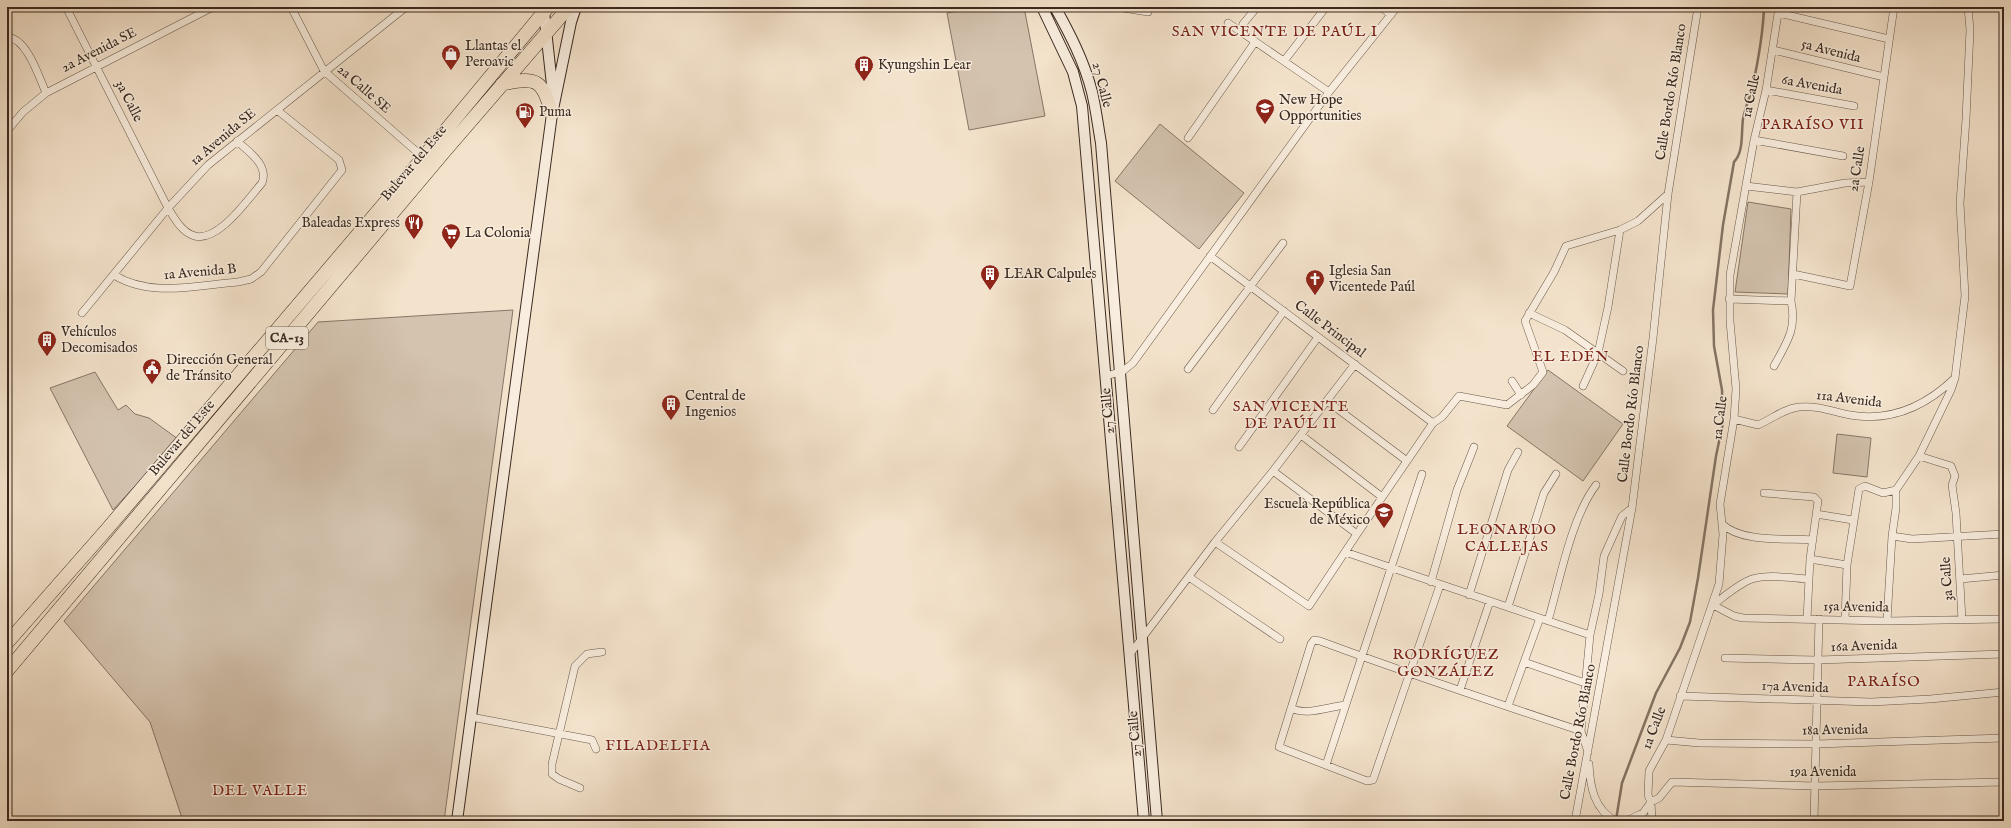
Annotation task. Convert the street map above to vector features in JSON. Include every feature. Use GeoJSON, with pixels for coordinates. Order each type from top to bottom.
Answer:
{"type":"FeatureCollection","features":[{"type":"Feature","properties":{"kind":"highway","name":"Bulevar del Este"},"geometry":{"type":"LineString","coordinates":[[7,671],[444,152],[569,7]]}},
{"type":"Feature","properties":{"kind":"highway","name":"Bulevar del Este"},"geometry":{"type":"LineString","coordinates":[[7,643],[424,158],[546,10]]}},
{"type":"Feature","properties":{"kind":"highway"},"geometry":{"type":"LineString","coordinates":[[444,152],[441,149],[441,145],[482,94],[491,76]]}},
{"type":"Feature","properties":{"kind":"highway"},"geometry":{"type":"LineString","coordinates":[[502,84],[523,80],[536,82],[542,87],[553,108]]}},
{"type":"Feature","properties":{"kind":"highway"},"geometry":{"type":"LineString","coordinates":[[30,616],[42,629]]}},
{"type":"Feature","properties":{"kind":"street","name":"3a Calle"},"geometry":{"type":"LineString","coordinates":[[66,7],[168,208],[182,229],[192,236],[206,236],[222,229],[262,183],[264,175],[261,164],[236,141]]}},
{"type":"Feature","properties":{"kind":"street","name":"2a Avenida SE"},"geometry":{"type":"LineString","coordinates":[[7,131],[23,112],[46,92],[96,65],[213,7]]}},
{"type":"Feature","properties":{"kind":"street","name":"2a Calle SE"},"geometry":{"type":"LineString","coordinates":[[291,7],[324,71],[424,158]]}},
{"type":"Feature","properties":{"kind":"street","name":"1a Avenida SE"},"geometry":{"type":"LineString","coordinates":[[82,312],[168,208],[208,165],[236,141],[406,7]]}},
{"type":"Feature","properties":{"kind":"street"},"geometry":{"type":"LineString","coordinates":[[457,821],[553,108],[571,22],[576,7]]}},
{"type":"Feature","properties":{"kind":"street","name":"27 Calle"},"geometry":{"type":"LineString","coordinates":[[1042,7],[1058,38],[1074,78],[1082,112],[1144,821]]}},
{"type":"Feature","properties":{"kind":"street","name":"27 Calle"},"geometry":{"type":"LineString","coordinates":[[1055,7],[1074,42],[1088,80],[1095,110],[1101,151],[1157,821]]}},
{"type":"Feature","properties":{"kind":"street"},"geometry":{"type":"LineString","coordinates":[[1117,7],[1148,12]]}},
{"type":"Feature","properties":{"kind":"street"},"geometry":{"type":"LineString","coordinates":[[1244,24],[1257,7]]}},
{"type":"Feature","properties":{"kind":"street"},"geometry":{"type":"LineString","coordinates":[[1284,61],[1326,7]]}},
{"type":"Feature","properties":{"kind":"street"},"geometry":{"type":"LineString","coordinates":[[1381,7],[1391,15]]}},
{"type":"Feature","properties":{"kind":"street"},"geometry":{"type":"LineString","coordinates":[[1106,376],[1119,372],[1133,363],[1329,92],[1397,7]]}},
{"type":"Feature","properties":{"kind":"street","name":"Calle Bordo Río Blanco"},"geometry":{"type":"LineString","coordinates":[[1575,821],[1589,754],[1632,508],[1652,353],[1668,194],[1698,7]]}},
{"type":"Feature","properties":{"kind":"street","name":"2a Calle"},"geometry":{"type":"LineString","coordinates":[[1793,274],[1850,286],[1869,182],[1894,7]]}},
{"type":"Feature","properties":{"kind":"street"},"geometry":{"type":"LineString","coordinates":[[1887,621],[1892,536],[1896,508],[1896,490],[1919,456],[1952,390],[1955,378],[1965,296],[1960,203],[1970,30],[1968,7]]}},
{"type":"Feature","properties":{"kind":"street"},"geometry":{"type":"LineString","coordinates":[[546,10],[546,33],[553,108]]}},
{"type":"Feature","properties":{"kind":"street"},"geometry":{"type":"LineString","coordinates":[[1779,10],[1889,39]]}},
{"type":"Feature","properties":{"kind":"street","name":"1a Calle"},"geometry":{"type":"LineString","coordinates":[[1652,821],[1651,802],[1648,795],[1649,772],[1666,740],[1719,584],[1722,565],[1723,534],[1720,504],[1734,419],[1736,389],[1729,299],[1730,275],[1754,140],[1766,90],[1779,10]]}},
{"type":"Feature","properties":{"kind":"street"},"geometry":{"type":"LineString","coordinates":[[1228,23],[1329,92]]}},
{"type":"Feature","properties":{"kind":"street"},"geometry":{"type":"LineString","coordinates":[[10,37],[26,50],[46,92]]}},
{"type":"Feature","properties":{"kind":"street"},"geometry":{"type":"LineString","coordinates":[[1188,138],[1255,42]]}},
{"type":"Feature","properties":{"kind":"street","name":"5a Avenida"},"geometry":{"type":"LineString","coordinates":[[1773,50],[1884,77]]}},
{"type":"Feature","properties":{"kind":"street"},"geometry":{"type":"LineString","coordinates":[[1074,78],[1088,80]]}},
{"type":"Feature","properties":{"kind":"street","name":"6a Avenida"},"geometry":{"type":"LineString","coordinates":[[1766,90],[1854,106]]}},
{"type":"Feature","properties":{"kind":"street","name":"1a Avenida B"},"geometry":{"type":"LineString","coordinates":[[114,275],[140,286],[158,289],[238,282],[251,279],[261,272],[342,170],[339,160],[277,110]]}},
{"type":"Feature","properties":{"kind":"street"},"geometry":{"type":"LineString","coordinates":[[1082,112],[1095,110]]}},
{"type":"Feature","properties":{"kind":"street"},"geometry":{"type":"LineString","coordinates":[[1754,140],[1843,156]]}},
{"type":"Feature","properties":{"kind":"street"},"geometry":{"type":"LineString","coordinates":[[1746,186],[1797,192],[1845,183],[1869,182]]}},
{"type":"Feature","properties":{"kind":"street"},"geometry":{"type":"LineString","coordinates":[[1774,366],[1790,336],[1794,325],[1794,315],[1791,301],[1797,192]]}},
{"type":"Feature","properties":{"kind":"street"},"geometry":{"type":"LineString","coordinates":[[1215,542],[1310,606],[1356,534],[1433,423],[1442,417],[1459,396],[1484,402],[1507,405],[1533,385],[1543,370],[1524,324],[1528,314],[1554,272],[1566,246],[1620,230],[1638,221],[1668,194]]}},
{"type":"Feature","properties":{"kind":"street"},"geometry":{"type":"LineString","coordinates":[[1583,386],[1598,352],[1608,307],[1620,230]]}},
{"type":"Feature","properties":{"kind":"street"},"geometry":{"type":"LineString","coordinates":[[1188,369],[1283,243]]}},
{"type":"Feature","properties":{"kind":"street","name":"Calle Principal"},"geometry":{"type":"LineString","coordinates":[[1210,256],[1433,423]]}},
{"type":"Feature","properties":{"kind":"street"},"geometry":{"type":"LineString","coordinates":[[1729,299],[1791,301]]}},
{"type":"Feature","properties":{"kind":"street"},"geometry":{"type":"LineString","coordinates":[[1213,410],[1284,312]]}},
{"type":"Feature","properties":{"kind":"street"},"geometry":{"type":"LineString","coordinates":[[1528,314],[1565,330],[1624,371]]}},
{"type":"Feature","properties":{"kind":"street"},"geometry":{"type":"LineString","coordinates":[[1239,447],[1318,337]]}},
{"type":"Feature","properties":{"kind":"street"},"geometry":{"type":"LineString","coordinates":[[1130,654],[1215,542],[1273,471],[1355,364]]}},
{"type":"Feature","properties":{"kind":"street","name":"11a Avenida"},"geometry":{"type":"LineString","coordinates":[[1734,419],[1758,425],[1780,412],[1799,407],[1816,407],[1851,415],[1888,416],[1907,411],[1927,401],[1955,378]]}},
{"type":"Feature","properties":{"kind":"street"},"geometry":{"type":"LineString","coordinates":[[1512,382],[1521,395]]}},
{"type":"Feature","properties":{"kind":"street"},"geometry":{"type":"LineString","coordinates":[[1327,401],[1407,462]]}},
{"type":"Feature","properties":{"kind":"street"},"geometry":{"type":"LineString","coordinates":[[1301,434],[1382,497]]}},
{"type":"Feature","properties":{"kind":"street"},"geometry":{"type":"LineString","coordinates":[[1431,582],[1457,490],[1474,447]]}},
{"type":"Feature","properties":{"kind":"street"},"geometry":{"type":"LineString","coordinates":[[1469,594],[1508,470],[1518,452]]}},
{"type":"Feature","properties":{"kind":"street","name":"3a Calle"},"geometry":{"type":"LineString","coordinates":[[1919,456],[1951,466],[1955,476],[1952,485],[1956,513],[1962,620]]}},
{"type":"Feature","properties":{"kind":"street"},"geometry":{"type":"LineString","coordinates":[[1273,471],[1356,534]]}},
{"type":"Feature","properties":{"kind":"street"},"geometry":{"type":"LineString","coordinates":[[1326,765],[1344,705],[1422,474]]}},
{"type":"Feature","properties":{"kind":"street"},"geometry":{"type":"LineString","coordinates":[[1508,607],[1544,493],[1556,474]]}},
{"type":"Feature","properties":{"kind":"street"},"geometry":{"type":"LineString","coordinates":[[1548,621],[1579,515],[1586,498],[1596,485]]}},
{"type":"Feature","properties":{"kind":"street"},"geometry":{"type":"LineString","coordinates":[[1845,620],[1847,565],[1859,489],[1861,486],[1883,493],[1896,490]]}},
{"type":"Feature","properties":{"kind":"street"},"geometry":{"type":"LineString","coordinates":[[1764,493],[1814,497],[1818,501],[1810,560],[1807,619]]}},
{"type":"Feature","properties":{"kind":"street"},"geometry":{"type":"LineString","coordinates":[[1616,821],[1606,814],[1592,793],[1590,786],[1589,754],[1581,731],[1590,635],[1599,594],[1604,556],[1622,516],[1632,508]]}},
{"type":"Feature","properties":{"kind":"street"},"geometry":{"type":"LineString","coordinates":[[1816,514],[1853,520]]}},
{"type":"Feature","properties":{"kind":"street"},"geometry":{"type":"LineString","coordinates":[[1722,524],[1729,531],[1743,536],[1813,540]]}},
{"type":"Feature","properties":{"kind":"street"},"geometry":{"type":"LineString","coordinates":[[1892,536],[1912,539],[2004,534]]}},
{"type":"Feature","properties":{"kind":"street"},"geometry":{"type":"LineString","coordinates":[[1345,552],[1391,569],[1590,635]]}},
{"type":"Feature","properties":{"kind":"street"},"geometry":{"type":"LineString","coordinates":[[1810,560],[1847,565]]}},
{"type":"Feature","properties":{"kind":"street"},"geometry":{"type":"LineString","coordinates":[[1960,579],[2004,575]]}},
{"type":"Feature","properties":{"kind":"street"},"geometry":{"type":"LineString","coordinates":[[1189,577],[1280,639]]}},
{"type":"Feature","properties":{"kind":"street"},"geometry":{"type":"LineString","coordinates":[[1712,605],[1738,586],[1751,579],[1764,577],[1809,579]]}},
{"type":"Feature","properties":{"kind":"street"},"geometry":{"type":"LineString","coordinates":[[1440,585],[1410,673],[1373,780],[1367,781],[1279,747],[1311,644],[1314,640],[1410,673],[1581,731]]}},
{"type":"Feature","properties":{"kind":"street"},"geometry":{"type":"LineString","coordinates":[[1460,690],[1490,601]]}},
{"type":"Feature","properties":{"kind":"street","name":"15a Avenida"},"geometry":{"type":"LineString","coordinates":[[1712,605],[1734,616],[1887,621],[2002,619]]}},
{"type":"Feature","properties":{"kind":"street"},"geometry":{"type":"LineString","coordinates":[[1508,706],[1540,618]]}},
{"type":"Feature","properties":{"kind":"street"},"geometry":{"type":"LineString","coordinates":[[1814,821],[1819,619]]}},
{"type":"Feature","properties":{"kind":"street"},"geometry":{"type":"LineString","coordinates":[[580,788],[559,779],[552,774],[552,764],[575,666],[587,654],[602,652]]}},
{"type":"Feature","properties":{"kind":"street","name":"16a Avenida"},"geometry":{"type":"LineString","coordinates":[[1726,658],[1818,660],[2004,654]]}},
{"type":"Feature","properties":{"kind":"street"},"geometry":{"type":"LineString","coordinates":[[1524,662],[1585,683]]}},
{"type":"Feature","properties":{"kind":"street","name":"17a Avenida"},"geometry":{"type":"LineString","coordinates":[[1680,696],[1871,702],[1930,699],[2004,692]]}},
{"type":"Feature","properties":{"kind":"street"},"geometry":{"type":"LineString","coordinates":[[1291,708],[1296,711],[1314,711],[1344,705]]}},
{"type":"Feature","properties":{"kind":"street"},"geometry":{"type":"LineString","coordinates":[[471,717],[592,740],[596,749]]}},
{"type":"Feature","properties":{"kind":"street","name":"18a Avenida"},"geometry":{"type":"LineString","coordinates":[[1666,740],[1699,743],[1816,744],[2004,738]]}},
{"type":"Feature","properties":{"kind":"street","name":"19a Avenida"},"geometry":{"type":"LineString","coordinates":[[1651,802],[1660,798],[1672,782],[1815,786],[2004,782]]}},
{"type":"Feature","properties":{"kind":"street"},"geometry":{"type":"LineString","coordinates":[[1626,821],[1643,813],[1651,802]]}},
{"type":"Feature","properties":{"kind":"shaded area"},"geometry":{"type":"Polygon","coordinates":[[[977,7],[1024,7],[1045,116],[969,130],[947,13],[977,7]]]}},
{"type":"Feature","properties":{"kind":"shaded area"},"geometry":{"type":"Polygon","coordinates":[[[1160,124],[1244,193],[1199,249],[1115,181],[1160,124]]]}},
{"type":"Feature","properties":{"kind":"shaded area"},"geometry":{"type":"Polygon","coordinates":[[[1748,202],[1791,209],[1788,294],[1735,292],[1748,202]]]}},
{"type":"Feature","properties":{"kind":"shaded area"},"geometry":{"type":"Polygon","coordinates":[[[513,310],[444,821],[183,821],[150,722],[64,621],[318,322],[513,310]]]}},
{"type":"Feature","properties":{"kind":"shaded area"},"geometry":{"type":"Polygon","coordinates":[[[1548,370],[1623,424],[1583,481],[1507,426],[1548,370]]]}},
{"type":"Feature","properties":{"kind":"shaded area"},"geometry":{"type":"Polygon","coordinates":[[[95,372],[118,410],[126,405],[135,414],[149,418],[178,439],[113,510],[50,388],[95,372]]]}},
{"type":"Feature","properties":{"kind":"shaded area"},"geometry":{"type":"Polygon","coordinates":[[[1837,434],[1871,438],[1867,477],[1833,473],[1837,434]]]}},
{"type":"Feature","properties":{"kind":"waterway"},"geometry":{"type":"LineString","coordinates":[[1616,820],[1622,783],[1656,693],[1680,648],[1690,622],[1716,456],[1723,423],[1722,390],[1714,346],[1713,310],[1723,225],[1734,162],[1741,148],[1743,119],[1756,69],[1764,7]]}},
{"type":"Feature","properties":{"kind":"place","name":"Llantas el Peroavic"},"geometry":{"type":"Point","coordinates":[451,71]}},
{"type":"Feature","properties":{"kind":"place","name":"Kyungshin Lear"},"geometry":{"type":"Point","coordinates":[864,82]}},
{"type":"Feature","properties":{"kind":"place","name":"New Hope Opportunities"},"geometry":{"type":"Point","coordinates":[1265,125]}},
{"type":"Feature","properties":{"kind":"place","name":"Puma"},"geometry":{"type":"Point","coordinates":[525,129]}},
{"type":"Feature","properties":{"kind":"place","name":"Baleadas Express"},"geometry":{"type":"Point","coordinates":[414,240]}},
{"type":"Feature","properties":{"kind":"place","name":"La Colonia"},"geometry":{"type":"Point","coordinates":[451,250]}},
{"type":"Feature","properties":{"kind":"place","name":"LEAR Calpules"},"geometry":{"type":"Point","coordinates":[990,291]}},
{"type":"Feature","properties":{"kind":"place","name":"Iglesia San Vicentede Paúl"},"geometry":{"type":"Point","coordinates":[1315,296]}},
{"type":"Feature","properties":{"kind":"place","name":"Vehículos Decomisados"},"geometry":{"type":"Point","coordinates":[47,357]}},
{"type":"Feature","properties":{"kind":"place","name":"Dirección General de Tránsito"},"geometry":{"type":"Point","coordinates":[152,385]}},
{"type":"Feature","properties":{"kind":"place","name":"Central de Ingenios"},"geometry":{"type":"Point","coordinates":[671,421]}},
{"type":"Feature","properties":{"kind":"place","name":"Escuela República de México"},"geometry":{"type":"Point","coordinates":[1384,529]}},
{"type":"Feature","properties":{"kind":"district","name":"SAN VICENTE DE PAÚL I"},"geometry":{"type":"Point","coordinates":[1275,31]}},
{"type":"Feature","properties":{"kind":"district","name":"PARAÍSO VII"},"geometry":{"type":"Point","coordinates":[1813,124]}},
{"type":"Feature","properties":{"kind":"district","name":"EL EDÉN"},"geometry":{"type":"Point","coordinates":[1571,356]}},
{"type":"Feature","properties":{"kind":"district","name":"SAN VICENTE DE PAÚL II"},"geometry":{"type":"Point","coordinates":[1291,414]}},
{"type":"Feature","properties":{"kind":"district","name":"LEONARDO CALLEJAS"},"geometry":{"type":"Point","coordinates":[1507,538]}},
{"type":"Feature","properties":{"kind":"district","name":"RODRÍGUEZ GONZÁLEZ"},"geometry":{"type":"Point","coordinates":[1446,662]}},
{"type":"Feature","properties":{"kind":"district","name":"PARAÍSO"},"geometry":{"type":"Point","coordinates":[1884,681]}},
{"type":"Feature","properties":{"kind":"district","name":"FILADELFIA"},"geometry":{"type":"Point","coordinates":[658,745]}},
{"type":"Feature","properties":{"kind":"district","name":"DEL VALLE"},"geometry":{"type":"Point","coordinates":[260,790]}}]}
